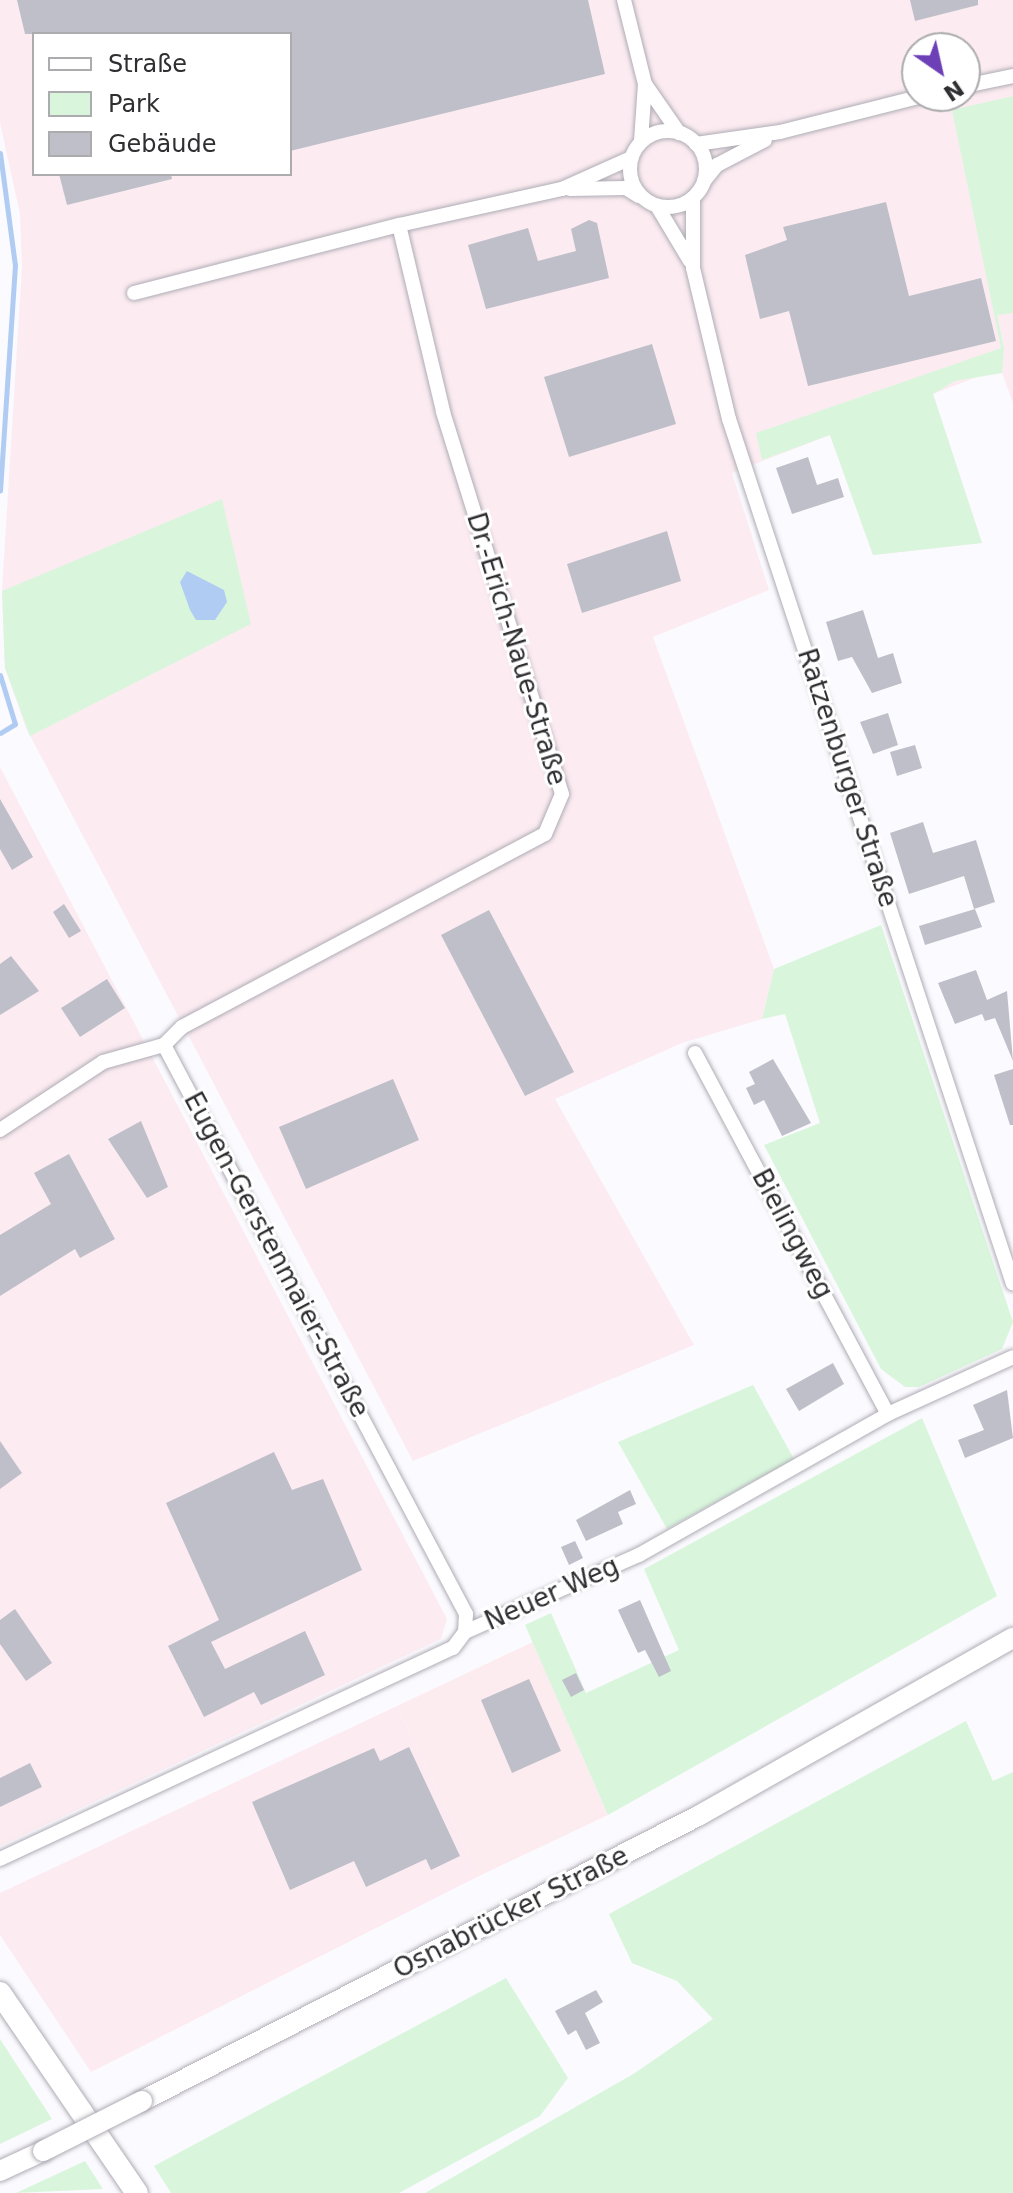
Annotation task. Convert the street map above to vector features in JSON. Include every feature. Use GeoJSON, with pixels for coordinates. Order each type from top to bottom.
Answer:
{"type":"FeatureCollection","features":[{"type":"Feature","properties":{"kind":"main road","name":"Osnabrücker Straße"},"geometry":{"type":"LineString","coordinates":[[0,2171],[698,1816],[1013,1638]]}},
{"type":"Feature","properties":{"kind":"main road"},"geometry":{"type":"LineString","coordinates":[[0,1993],[137,2193]]}},
{"type":"Feature","properties":{"kind":"street"},"geometry":{"type":"LineString","coordinates":[[624,0],[645,84],[641,141],[631,158],[630,179],[640,196]]}},
{"type":"Feature","properties":{"kind":"street"},"geometry":{"type":"LineString","coordinates":[[981,83],[1013,76]]}},
{"type":"Feature","properties":{"kind":"street"},"geometry":{"type":"LineString","coordinates":[[645,84],[679,133],[696,144],[705,161],[704,181]]}},
{"type":"Feature","properties":{"kind":"street"},"geometry":{"type":"LineString","coordinates":[[696,144],[780,132],[901,101]]}},
{"type":"Feature","properties":{"kind":"street"},"geometry":{"type":"LineString","coordinates":[[641,141],[659,132],[679,133]]}},
{"type":"Feature","properties":{"kind":"street"},"geometry":{"type":"LineString","coordinates":[[693,268],[693,198],[717,165],[780,132]]}},
{"type":"Feature","properties":{"kind":"street"},"geometry":{"type":"LineString","coordinates":[[562,189],[631,158]]}},
{"type":"Feature","properties":{"kind":"street"},"geometry":{"type":"LineString","coordinates":[[134,293],[399,225],[562,189],[626,188],[657,206],[693,268]]}},
{"type":"Feature","properties":{"kind":"street"},"geometry":{"type":"LineString","coordinates":[[657,206],[693,198]]}},
{"type":"Feature","properties":{"kind":"street","name":"Dr.-Erich-Naue-Straße"},"geometry":{"type":"LineString","coordinates":[[164,1045],[182,1027],[545,834],[562,794],[443,411],[399,225]]}},
{"type":"Feature","properties":{"kind":"street","name":"Ratzenburger Straße"},"geometry":{"type":"LineString","coordinates":[[693,268],[729,419],[1013,1284]]}},
{"type":"Feature","properties":{"kind":"street"},"geometry":{"type":"LineString","coordinates":[[0,1130],[103,1062],[164,1045]]}},
{"type":"Feature","properties":{"kind":"street","name":"Eugen-Gerstenmaier-Straße"},"geometry":{"type":"LineString","coordinates":[[164,1045],[466,1614],[465,1632]]}},
{"type":"Feature","properties":{"kind":"street","name":"Bielingweg"},"geometry":{"type":"LineString","coordinates":[[695,1053],[888,1414]]}},
{"type":"Feature","properties":{"kind":"street","name":"Neuer Weg"},"geometry":{"type":"LineString","coordinates":[[0,1859],[453,1648],[465,1632],[639,1555],[888,1414],[1013,1357]]}},
{"type":"Feature","properties":{"kind":"shaded area"},"geometry":{"type":"Polygon","coordinates":[[[0,0],[1013,0],[1013,403],[1002,373],[995,370],[933,394],[982,543],[873,555],[830,435],[732,473],[769,590],[653,637],[774,969],[762,1019],[682,1043],[555,1099],[694,1345],[413,1461],[26,728],[5,668],[2,591],[22,266],[20,214],[0,123],[0,0]]]}},
{"type":"Feature","properties":{"kind":"shaded area"},"geometry":{"type":"Polygon","coordinates":[[[0,767],[447,1619],[441,1639],[0,1846],[0,767]]]}},
{"type":"Feature","properties":{"kind":"shaded area"},"geometry":{"type":"Polygon","coordinates":[[[533,1642],[608,1815],[479,1876],[397,1706],[533,1642]]]}},
{"type":"Feature","properties":{"kind":"shaded area"},"geometry":{"type":"Polygon","coordinates":[[[397,1706],[479,1876],[91,2072],[0,1935],[0,1893],[397,1706]]]}},
{"type":"Feature","properties":{"kind":"green space"},"geometry":{"type":"Polygon","coordinates":[[[1013,96],[1013,313],[997,315],[1004,348],[1002,373],[955,381],[933,394],[982,543],[873,555],[830,435],[762,460],[756,433],[1001,348],[952,112],[981,112],[981,103],[1013,96]]]}},
{"type":"Feature","properties":{"kind":"green space"},"geometry":{"type":"Polygon","coordinates":[[[222,499],[251,624],[30,736],[5,668],[2,591],[222,499]]]}},
{"type":"Feature","properties":{"kind":"green space"},"geometry":{"type":"Polygon","coordinates":[[[881,925],[1013,1322],[1002,1349],[919,1387],[905,1387],[881,1369],[764,1145],[820,1123],[785,1014],[762,1019],[774,969],[881,925]]]}},
{"type":"Feature","properties":{"kind":"green space"},"geometry":{"type":"Polygon","coordinates":[[[753,1385],[794,1459],[667,1529],[618,1442],[753,1385]]]}},
{"type":"Feature","properties":{"kind":"green space"},"geometry":{"type":"Polygon","coordinates":[[[922,1418],[997,1596],[608,1815],[525,1625],[551,1613],[586,1693],[679,1650],[644,1569],[922,1418]]]}},
{"type":"Feature","properties":{"kind":"green space"},"geometry":{"type":"Polygon","coordinates":[[[966,1721],[993,1781],[1013,1772],[1013,2193],[425,2193],[635,2073],[713,2019],[677,1981],[632,1963],[609,1914],[966,1721]]]}},
{"type":"Feature","properties":{"kind":"green space"},"geometry":{"type":"Polygon","coordinates":[[[506,1978],[568,2078],[540,2116],[399,2193],[171,2193],[154,2166],[506,1978]]]}},
{"type":"Feature","properties":{"kind":"green space"},"geometry":{"type":"Polygon","coordinates":[[[0,2039],[52,2119],[0,2144],[0,2039]]]}},
{"type":"Feature","properties":{"kind":"green space"},"geometry":{"type":"Polygon","coordinates":[[[85,2161],[103,2189],[16,2193],[85,2161]]]}},
{"type":"Feature","properties":{"kind":"water"},"geometry":{"type":"Polygon","coordinates":[[[187,571],[224,590],[227,602],[215,620],[196,620],[190,610],[180,582],[187,571]]]}},
{"type":"Feature","properties":{"kind":"building"},"geometry":{"type":"Polygon","coordinates":[[[17,0],[588,0],[605,74],[292,151],[292,32],[25,34],[17,0]]]}},
{"type":"Feature","properties":{"kind":"building"},"geometry":{"type":"Polygon","coordinates":[[[910,0],[978,0],[978,5],[915,21],[910,0]]]}},
{"type":"Feature","properties":{"kind":"building"},"geometry":{"type":"Polygon","coordinates":[[[60,176],[171,176],[172,179],[67,205],[60,176]]]}},
{"type":"Feature","properties":{"kind":"building"},"geometry":{"type":"Polygon","coordinates":[[[886,202],[909,296],[981,278],[996,341],[808,386],[789,311],[760,319],[745,255],[787,240],[783,227],[886,202]]]}},
{"type":"Feature","properties":{"kind":"building"},"geometry":{"type":"Polygon","coordinates":[[[589,220],[597,223],[609,278],[486,309],[468,245],[528,228],[538,261],[576,251],[571,229],[589,220]]]}},
{"type":"Feature","properties":{"kind":"building"},"geometry":{"type":"Polygon","coordinates":[[[652,344],[676,424],[569,457],[544,377],[652,344]]]}},
{"type":"Feature","properties":{"kind":"building"},"geometry":{"type":"Polygon","coordinates":[[[808,457],[817,485],[838,478],[844,497],[792,514],[776,468],[808,457]]]}},
{"type":"Feature","properties":{"kind":"building"},"geometry":{"type":"Polygon","coordinates":[[[667,531],[681,581],[582,613],[567,564],[667,531]]]}},
{"type":"Feature","properties":{"kind":"building"},"geometry":{"type":"Polygon","coordinates":[[[863,610],[878,658],[893,653],[902,683],[872,693],[852,657],[838,661],[826,622],[863,610]]]}},
{"type":"Feature","properties":{"kind":"building"},"geometry":{"type":"Polygon","coordinates":[[[888,713],[898,745],[873,754],[860,722],[888,713]]]}},
{"type":"Feature","properties":{"kind":"building"},"geometry":{"type":"Polygon","coordinates":[[[915,745],[922,768],[897,776],[890,752],[915,745]]]}},
{"type":"Feature","properties":{"kind":"building"},"geometry":{"type":"Polygon","coordinates":[[[0,799],[33,857],[12,870],[0,849],[0,799]]]}},
{"type":"Feature","properties":{"kind":"building"},"geometry":{"type":"Polygon","coordinates":[[[923,822],[933,853],[976,840],[995,902],[974,909],[964,876],[909,894],[890,833],[923,822]]]}},
{"type":"Feature","properties":{"kind":"building"},"geometry":{"type":"Polygon","coordinates":[[[64,904],[81,931],[69,938],[53,912],[64,904]]]}},
{"type":"Feature","properties":{"kind":"building"},"geometry":{"type":"Polygon","coordinates":[[[975,909],[982,927],[925,945],[919,926],[975,909]]]}},
{"type":"Feature","properties":{"kind":"building"},"geometry":{"type":"Polygon","coordinates":[[[489,910],[574,1072],[525,1096],[441,935],[489,910]]]}},
{"type":"Feature","properties":{"kind":"building"},"geometry":{"type":"Polygon","coordinates":[[[11,956],[39,991],[0,1015],[0,964],[11,956]]]}},
{"type":"Feature","properties":{"kind":"building"},"geometry":{"type":"Polygon","coordinates":[[[976,970],[987,1000],[1007,991],[1013,1061],[995,1018],[985,1021],[982,1014],[955,1024],[938,983],[976,970]]]}},
{"type":"Feature","properties":{"kind":"building"},"geometry":{"type":"Polygon","coordinates":[[[107,979],[125,1008],[80,1037],[61,1008],[107,979]]]}},
{"type":"Feature","properties":{"kind":"building"},"geometry":{"type":"Polygon","coordinates":[[[773,1059],[811,1123],[782,1136],[764,1100],[754,1105],[746,1088],[755,1084],[749,1072],[773,1059]]]}},
{"type":"Feature","properties":{"kind":"building"},"geometry":{"type":"Polygon","coordinates":[[[1013,1069],[1013,1125],[1010,1125],[994,1075],[1013,1069]]]}},
{"type":"Feature","properties":{"kind":"building"},"geometry":{"type":"Polygon","coordinates":[[[393,1079],[419,1140],[306,1189],[279,1127],[393,1079]]]}},
{"type":"Feature","properties":{"kind":"building"},"geometry":{"type":"Polygon","coordinates":[[[141,1121],[168,1187],[147,1198],[108,1139],[141,1121]]]}},
{"type":"Feature","properties":{"kind":"building"},"geometry":{"type":"Polygon","coordinates":[[[69,1154],[115,1239],[80,1258],[75,1249],[0,1296],[0,1235],[51,1204],[34,1173],[69,1154]]]}},
{"type":"Feature","properties":{"kind":"building"},"geometry":{"type":"Polygon","coordinates":[[[833,1363],[844,1384],[799,1411],[786,1389],[833,1363]]]}},
{"type":"Feature","properties":{"kind":"building"},"geometry":{"type":"Polygon","coordinates":[[[1007,1390],[1013,1438],[965,1458],[958,1440],[984,1430],[973,1405],[1007,1390]]]}},
{"type":"Feature","properties":{"kind":"building"},"geometry":{"type":"Polygon","coordinates":[[[0,1441],[22,1473],[0,1489],[0,1441]]]}},
{"type":"Feature","properties":{"kind":"building"},"geometry":{"type":"Polygon","coordinates":[[[274,1452],[292,1490],[323,1479],[362,1570],[211,1642],[225,1669],[305,1631],[325,1675],[261,1705],[254,1692],[204,1717],[168,1646],[219,1620],[166,1503],[274,1452]]]}},
{"type":"Feature","properties":{"kind":"building"},"geometry":{"type":"Polygon","coordinates":[[[630,1490],[636,1504],[618,1512],[623,1524],[586,1541],[576,1520],[630,1490]]]}},
{"type":"Feature","properties":{"kind":"building"},"geometry":{"type":"Polygon","coordinates":[[[575,1541],[583,1558],[569,1565],[561,1547],[575,1541]]]}},
{"type":"Feature","properties":{"kind":"building"},"geometry":{"type":"Polygon","coordinates":[[[640,1600],[671,1671],[659,1677],[645,1650],[638,1653],[618,1610],[640,1600]]]}},
{"type":"Feature","properties":{"kind":"building"},"geometry":{"type":"Polygon","coordinates":[[[15,1609],[52,1663],[26,1681],[0,1644],[0,1620],[15,1609]]]}},
{"type":"Feature","properties":{"kind":"building"},"geometry":{"type":"Polygon","coordinates":[[[576,1673],[584,1690],[571,1697],[562,1680],[576,1673]]]}},
{"type":"Feature","properties":{"kind":"building"},"geometry":{"type":"Polygon","coordinates":[[[529,1679],[561,1751],[512,1773],[481,1700],[529,1679]]]}},
{"type":"Feature","properties":{"kind":"building"},"geometry":{"type":"Polygon","coordinates":[[[409,1747],[460,1856],[431,1870],[426,1859],[366,1887],[354,1861],[290,1890],[252,1802],[374,1748],[380,1761],[409,1747]]]}},
{"type":"Feature","properties":{"kind":"building"},"geometry":{"type":"Polygon","coordinates":[[[30,1763],[42,1787],[0,1807],[0,1778],[30,1763]]]}},
{"type":"Feature","properties":{"kind":"building"},"geometry":{"type":"Polygon","coordinates":[[[596,1990],[603,2002],[585,2013],[600,2043],[586,2050],[576,2030],[568,2035],[555,2011],[596,1990]]]}},
{"type":"Feature","properties":{"kind":"waterway"},"geometry":{"type":"LineString","coordinates":[[0,153],[15,265],[0,491]]}},
{"type":"Feature","properties":{"kind":"waterway"},"geometry":{"type":"LineString","coordinates":[[0,675],[15,724],[0,733]]}}]}
